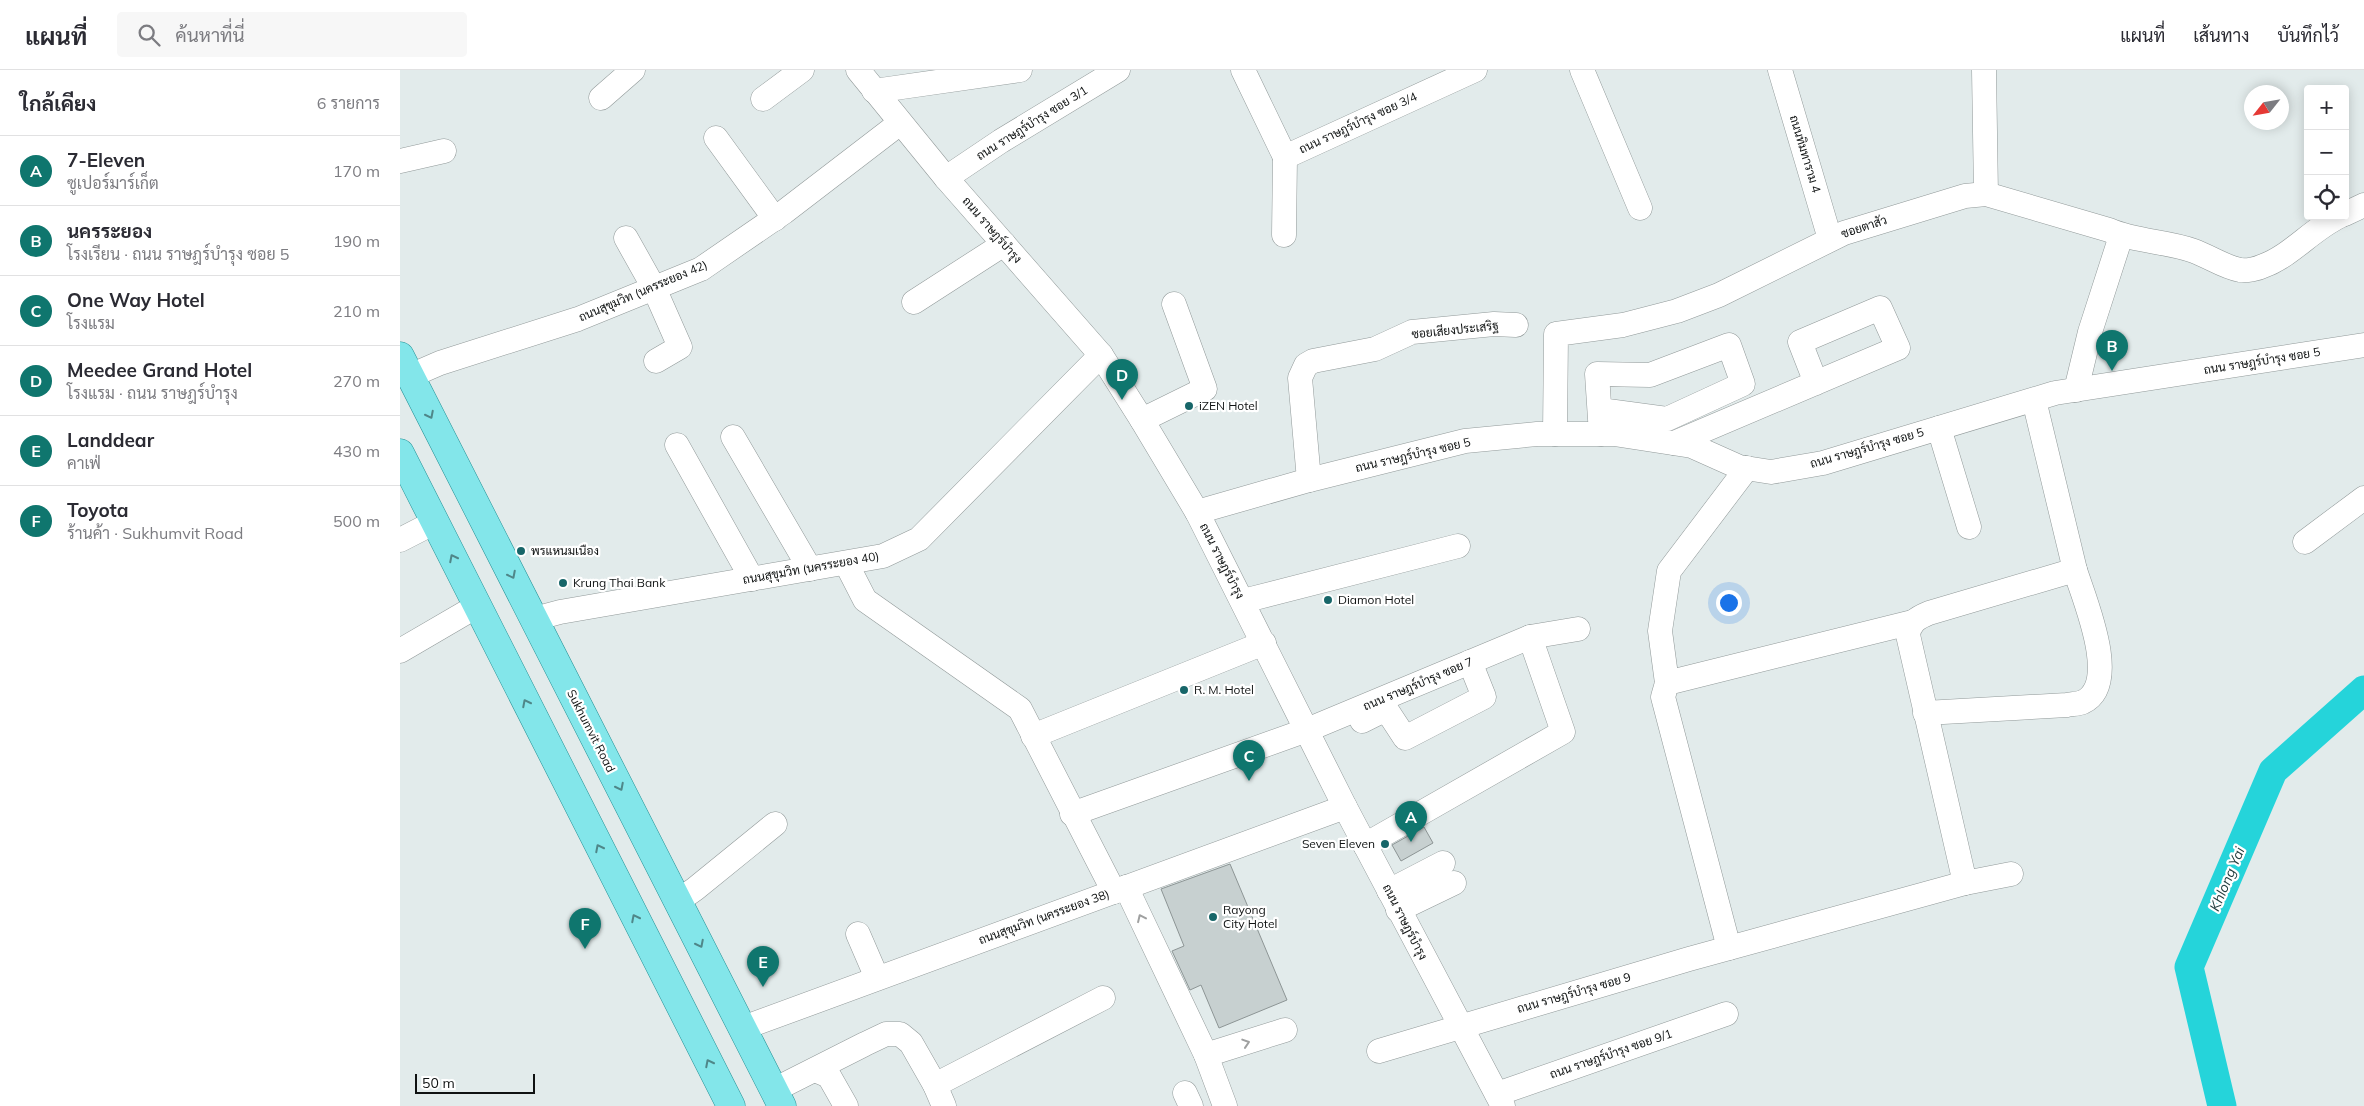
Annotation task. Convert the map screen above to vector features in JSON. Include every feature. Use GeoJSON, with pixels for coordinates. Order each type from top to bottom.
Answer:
{"type":"FeatureCollection","features":[{"type":"Feature","properties":{"kind":"main road","name":"Sukhumvit Road"},"geometry":{"type":"LineString","coordinates":[[405,366],[778,1098]]}},
{"type":"Feature","properties":{"kind":"main road"},"geometry":{"type":"LineString","coordinates":[[400,453],[732,1106]]}},
{"type":"Feature","properties":{"kind":"street"},"geometry":{"type":"LineString","coordinates":[[601,98],[633,70]]}},
{"type":"Feature","properties":{"kind":"street"},"geometry":{"type":"LineString","coordinates":[[763,99],[802,70]]}},
{"type":"Feature","properties":{"kind":"street","name":"ถนน ราษฎร์บำรุง"},"geometry":{"type":"LineString","coordinates":[[858,70],[946,178],[1101,355],[1142,420],[1197,512],[1345,807],[1500,1100]]}},
{"type":"Feature","properties":{"kind":"street"},"geometry":{"type":"LineString","coordinates":[[874,91],[1020,70]]}},
{"type":"Feature","properties":{"kind":"street","name":"ถนน ราษฎร์บำรุง ซอย 3/1"},"geometry":{"type":"LineString","coordinates":[[946,178],[1001,141],[1118,70]]}},
{"type":"Feature","properties":{"kind":"street","name":"ถนน ราษฎร์บำรุง ซอย 3/4"},"geometry":{"type":"LineString","coordinates":[[1248,78],[1285,157],[1475,70]]}},
{"type":"Feature","properties":{"kind":"street"},"geometry":{"type":"LineString","coordinates":[[1582,70],[1640,208]]}},
{"type":"Feature","properties":{"kind":"street","name":"ถนนทิมทาราม 4"},"geometry":{"type":"LineString","coordinates":[[1780,70],[1830,239]]}},
{"type":"Feature","properties":{"kind":"street"},"geometry":{"type":"LineString","coordinates":[[1984,70],[1986,194]]}},
{"type":"Feature","properties":{"kind":"street","name":"ถนนสุขุมวิท (นครระยอง 42)"},"geometry":{"type":"LineString","coordinates":[[405,366],[440,363],[578,319],[701,269],[774,219],[900,123]]}},
{"type":"Feature","properties":{"kind":"street"},"geometry":{"type":"LineString","coordinates":[[716,138],[774,219]]}},
{"type":"Feature","properties":{"kind":"street"},"geometry":{"type":"LineString","coordinates":[[400,162],[444,151]]}},
{"type":"Feature","properties":{"kind":"street"},"geometry":{"type":"LineString","coordinates":[[1284,235],[1285,157]]}},
{"type":"Feature","properties":{"kind":"street","name":"ซอยตาสัว"},"geometry":{"type":"LineString","coordinates":[[1555,434],[1556,334],[1623,325],[1698,304],[1830,239],[1946,201],[1974,194],[1986,194],[2109,230],[2121,236],[2194,251],[2228,267],[2243,270],[2268,264],[2330,220]]}},
{"type":"Feature","properties":{"kind":"street"},"geometry":{"type":"LineString","coordinates":[[2349,212],[2364,205]]}},
{"type":"Feature","properties":{"kind":"street"},"geometry":{"type":"LineString","coordinates":[[2076,390],[2090,332],[2121,236]]}},
{"type":"Feature","properties":{"kind":"street"},"geometry":{"type":"LineString","coordinates":[[626,238],[654,288],[680,347],[656,361]]}},
{"type":"Feature","properties":{"kind":"street"},"geometry":{"type":"LineString","coordinates":[[914,302],[1004,244]]}},
{"type":"Feature","properties":{"kind":"street"},"geometry":{"type":"LineString","coordinates":[[1142,420],[1205,389],[1174,304]]}},
{"type":"Feature","properties":{"kind":"street","name":"ซอยเสียงประเสริฐ"},"geometry":{"type":"LineString","coordinates":[[1309,480],[1300,378],[1306,365],[1313,361],[1375,349],[1412,332],[1494,324],[1516,325]]}},
{"type":"Feature","properties":{"kind":"street"},"geometry":{"type":"LineString","coordinates":[[1600,410],[1667,419],[1743,384],[1729,345],[1650,376],[1597,374],[1601,434]]}},
{"type":"Feature","properties":{"kind":"street","name":"ถนน ราษฎร์บำรุง ซอย 5"},"geometry":{"type":"LineString","coordinates":[[1197,512],[1309,480],[1465,441],[1555,434],[1601,434],[1683,444],[1743,467],[1771,472],[1823,463],[2055,393],[2364,345]]}},
{"type":"Feature","properties":{"kind":"street","name":"ถนนสุขุมวิท (นครระยอง 40)"},"geometry":{"type":"LineString","coordinates":[[534,619],[560,612],[883,556],[919,539],[1101,355]]}},
{"type":"Feature","properties":{"kind":"street"},"geometry":{"type":"LineString","coordinates":[[1683,444],[1816,383]]}},
{"type":"Feature","properties":{"kind":"street"},"geometry":{"type":"LineString","coordinates":[[1924,713],[2067,705],[2083,702],[2092,695],[2098,684],[2101,661],[2076,570],[2034,400]]}},
{"type":"Feature","properties":{"kind":"street"},"geometry":{"type":"LineString","coordinates":[[1939,428],[1969,527]]}},
{"type":"Feature","properties":{"kind":"street"},"geometry":{"type":"LineString","coordinates":[[733,437],[810,569]]}},
{"type":"Feature","properties":{"kind":"street"},"geometry":{"type":"LineString","coordinates":[[677,445],[752,579]]}},
{"type":"Feature","properties":{"kind":"street"},"geometry":{"type":"LineString","coordinates":[[1730,948],[1663,697],[1667,683],[1660,631],[1669,571],[1743,467]]}},
{"type":"Feature","properties":{"kind":"street"},"geometry":{"type":"LineString","coordinates":[[2305,542],[2364,498]]}},
{"type":"Feature","properties":{"kind":"street"},"geometry":{"type":"LineString","coordinates":[[400,540],[435,522]]}},
{"type":"Feature","properties":{"kind":"street"},"geometry":{"type":"LineString","coordinates":[[1243,601],[1458,546]]}},
{"type":"Feature","properties":{"kind":"street"},"geometry":{"type":"LineString","coordinates":[[846,563],[866,600],[1020,709],[1072,814],[1154,946],[1156,938],[1161,934],[1165,936],[1212,1053],[1226,1106]]}},
{"type":"Feature","properties":{"kind":"street"},"geometry":{"type":"LineString","coordinates":[[1667,683],[1913,622],[1929,613],[2076,570]]}},
{"type":"Feature","properties":{"kind":"street"},"geometry":{"type":"LineString","coordinates":[[400,651],[477,606]]}},
{"type":"Feature","properties":{"kind":"street"},"geometry":{"type":"LineString","coordinates":[[1913,622],[1908,635],[1909,648],[1965,883]]}},
{"type":"Feature","properties":{"kind":"street","name":"ถนน ราษฎร์บำรุง ซอย 7"},"geometry":{"type":"LineString","coordinates":[[1311,738],[1470,662],[1530,637],[1578,629]]}},
{"type":"Feature","properties":{"kind":"street"},"geometry":{"type":"LineString","coordinates":[[1365,845],[1562,732],[1530,637]]}},
{"type":"Feature","properties":{"kind":"street"},"geometry":{"type":"LineString","coordinates":[[1032,736],[1264,643]]}},
{"type":"Feature","properties":{"kind":"street"},"geometry":{"type":"LineString","coordinates":[[1072,814],[1311,738],[1386,708],[1405,738],[1484,697],[1470,662]]}},
{"type":"Feature","properties":{"kind":"street","name":"ถนนสุขุมวิท (นครระยอง 38)"},"geometry":{"type":"LineString","coordinates":[[743,1028],[1345,807]]}},
{"type":"Feature","properties":{"kind":"street"},"geometry":{"type":"LineString","coordinates":[[678,901],[775,824]]}},
{"type":"Feature","properties":{"kind":"street"},"geometry":{"type":"LineString","coordinates":[[1394,900],[1449,873]]}},
{"type":"Feature","properties":{"kind":"street","name":"ถนน ราษฎร์บำรุง ซอย 9"},"geometry":{"type":"LineString","coordinates":[[1379,1051],[1689,959],[1965,883],[2011,874]]}},
{"type":"Feature","properties":{"kind":"street"},"geometry":{"type":"LineString","coordinates":[[858,934],[877,978]]}},
{"type":"Feature","properties":{"kind":"street"},"geometry":{"type":"LineString","coordinates":[[778,1098],[815,1070],[886,1034],[900,1034],[911,1043],[940,1095],[1103,998]]}},
{"type":"Feature","properties":{"kind":"street","name":"ถนน ราษฎร์บำรุง ซอย 9/1"},"geometry":{"type":"LineString","coordinates":[[1500,1100],[1726,1014]]}},
{"type":"Feature","properties":{"kind":"street"},"geometry":{"type":"LineString","coordinates":[[1212,1053],[1285,1030]]}},
{"type":"Feature","properties":{"kind":"street"},"geometry":{"type":"LineString","coordinates":[[815,1070],[829,1076],[846,1106]]}},
{"type":"Feature","properties":{"kind":"building"},"geometry":{"type":"Polygon","coordinates":[[[1424,827],[1433,843],[1401,861],[1392,845],[1424,827]]]}},
{"type":"Feature","properties":{"kind":"building","name":"Rayong City Hotel"},"geometry":{"type":"Polygon","coordinates":[[[1230,864],[1287,1000],[1219,1028],[1201,985],[1190,990],[1172,951],[1184,946],[1161,889],[1230,864]]]}},
{"type":"Feature","properties":{"kind":"waterway","name":"Khlong Yai"},"geometry":{"type":"LineString","coordinates":[[2222,1106],[2189,967],[2273,771],[2364,690]]}},
{"type":"Feature","properties":{"kind":"place","name":"นครระยอง"},"geometry":{"type":"Point","coordinates":[2112,371]}},
{"type":"Feature","properties":{"kind":"place","name":"Meedee Grand Hotel"},"geometry":{"type":"Point","coordinates":[1122,400]}},
{"type":"Feature","properties":{"kind":"place","name":"iZEN Hotel"},"geometry":{"type":"Point","coordinates":[1189,406]}},
{"type":"Feature","properties":{"kind":"place","name":"พรแหนมเนือง"},"geometry":{"type":"Point","coordinates":[521,551]}},
{"type":"Feature","properties":{"kind":"place","name":"Krung Thai Bank"},"geometry":{"type":"Point","coordinates":[563,583]}},
{"type":"Feature","properties":{"kind":"place","name":"Diamon Hotel"},"geometry":{"type":"Point","coordinates":[1328,600]}},
{"type":"Feature","properties":{"kind":"place","name":"R. M. Hotel"},"geometry":{"type":"Point","coordinates":[1184,690]}},
{"type":"Feature","properties":{"kind":"place","name":"One Way Hotel"},"geometry":{"type":"Point","coordinates":[1249,781]}},
{"type":"Feature","properties":{"kind":"place","name":"7-Eleven"},"geometry":{"type":"Point","coordinates":[1411,842]}},
{"type":"Feature","properties":{"kind":"place","name":"Seven Eleven"},"geometry":{"type":"Point","coordinates":[1385,844]}},
{"type":"Feature","properties":{"kind":"place","name":"Rayong City Hotel"},"geometry":{"type":"Point","coordinates":[1213,917]}},
{"type":"Feature","properties":{"kind":"place","name":"Toyota"},"geometry":{"type":"Point","coordinates":[585,949]}},
{"type":"Feature","properties":{"kind":"place","name":"Landdear"},"geometry":{"type":"Point","coordinates":[763,987]}}]}
